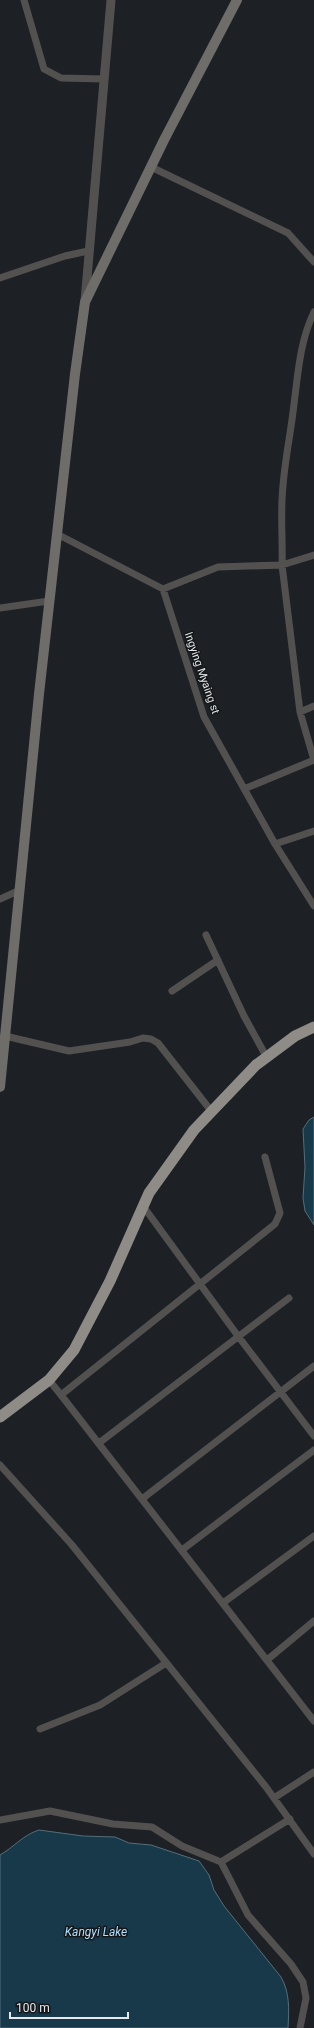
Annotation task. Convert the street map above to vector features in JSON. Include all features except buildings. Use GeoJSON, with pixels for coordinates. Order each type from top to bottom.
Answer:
{"type":"FeatureCollection","features":[{"type":"Feature","properties":{"kind":"highway"},"geometry":{"type":"LineString","coordinates":[[0,1417],[49,1380],[74,1350],[85,1332],[110,1281],[149,1193],[194,1130],[266,1056],[295,1036],[314,1027]]}},
{"type":"Feature","properties":{"kind":"main road"},"geometry":{"type":"LineString","coordinates":[[0,1087],[49,601],[84,302],[151,167],[237,0]]}},
{"type":"Feature","properties":{"kind":"street"},"geometry":{"type":"LineString","coordinates":[[24,0],[44,69],[61,78],[104,79]]}},
{"type":"Feature","properties":{"kind":"street"},"geometry":{"type":"LineString","coordinates":[[84,302],[112,0]]}},
{"type":"Feature","properties":{"kind":"street"},"geometry":{"type":"LineString","coordinates":[[151,167],[288,233],[314,262]]}},
{"type":"Feature","properties":{"kind":"street"},"geometry":{"type":"LineString","coordinates":[[0,278],[65,256],[88,251]]}},
{"type":"Feature","properties":{"kind":"street"},"geometry":{"type":"LineString","coordinates":[[244,788],[314,760],[300,712],[282,565],[283,542],[281,516],[283,484],[299,357],[309,323],[314,312]]}},
{"type":"Feature","properties":{"kind":"street"},"geometry":{"type":"LineString","coordinates":[[57,534],[164,589],[218,567],[282,565],[314,555]]}},
{"type":"Feature","properties":{"kind":"street","name":"Ingying Myaing st"},"geometry":{"type":"LineString","coordinates":[[164,589],[204,717],[275,844],[314,906]]}},
{"type":"Feature","properties":{"kind":"street"},"geometry":{"type":"LineString","coordinates":[[0,608],[49,601]]}},
{"type":"Feature","properties":{"kind":"street"},"geometry":{"type":"LineString","coordinates":[[300,712],[314,706]]}},
{"type":"Feature","properties":{"kind":"street"},"geometry":{"type":"LineString","coordinates":[[275,844],[314,831]]}},
{"type":"Feature","properties":{"kind":"street"},"geometry":{"type":"LineString","coordinates":[[0,899],[20,890]]}},
{"type":"Feature","properties":{"kind":"street"},"geometry":{"type":"LineString","coordinates":[[206,935],[244,1016],[266,1056]]}},
{"type":"Feature","properties":{"kind":"street"},"geometry":{"type":"LineString","coordinates":[[172,991],[218,960]]}},
{"type":"Feature","properties":{"kind":"street"},"geometry":{"type":"LineString","coordinates":[[5,1036],[69,1051],[130,1042],[143,1038],[151,1039],[158,1042],[212,1112]]}},
{"type":"Feature","properties":{"kind":"street"},"geometry":{"type":"LineString","coordinates":[[61,1395],[275,1224],[279,1218],[279,1208],[264,1157]]}},
{"type":"Feature","properties":{"kind":"street"},"geometry":{"type":"LineString","coordinates":[[143,1206],[199,1284],[314,1436]]}},
{"type":"Feature","properties":{"kind":"street"},"geometry":{"type":"LineString","coordinates":[[99,1443],[289,1298]]}},
{"type":"Feature","properties":{"kind":"street"},"geometry":{"type":"LineString","coordinates":[[142,1499],[314,1366]]}},
{"type":"Feature","properties":{"kind":"street"},"geometry":{"type":"LineString","coordinates":[[49,1380],[314,1721]]}},
{"type":"Feature","properties":{"kind":"street"},"geometry":{"type":"LineString","coordinates":[[182,1550],[314,1450]]}},
{"type":"Feature","properties":{"kind":"street"},"geometry":{"type":"LineString","coordinates":[[0,1465],[72,1545],[274,1798],[314,1854]]}},
{"type":"Feature","properties":{"kind":"street"},"geometry":{"type":"LineString","coordinates":[[223,1603],[314,1536]]}},
{"type":"Feature","properties":{"kind":"street"},"geometry":{"type":"LineString","coordinates":[[267,1660],[314,1621]]}},
{"type":"Feature","properties":{"kind":"street"},"geometry":{"type":"LineString","coordinates":[[40,1729],[100,1705],[166,1662]]}},
{"type":"Feature","properties":{"kind":"street"},"geometry":{"type":"LineString","coordinates":[[274,1798],[314,1772]]}},
{"type":"Feature","properties":{"kind":"street"},"geometry":{"type":"LineString","coordinates":[[0,1820],[50,1811],[113,1824],[152,1827],[182,1846],[221,1862],[248,1915],[291,1964],[303,1982],[306,1998],[300,2028]]}},
{"type":"Feature","properties":{"kind":"street"},"geometry":{"type":"LineString","coordinates":[[221,1862],[290,1819]]}},
{"type":"Feature","properties":{"kind":"water"},"geometry":{"type":"Polygon","coordinates":[[[314,1117],[314,1225],[305,1211],[303,1198],[305,1167],[303,1129],[309,1120],[314,1117]]]}},
{"type":"Feature","properties":{"kind":"water","name":"Kangyi Lake"},"geometry":{"type":"Polygon","coordinates":[[[39,1830],[83,1836],[115,1837],[129,1843],[151,1845],[199,1861],[209,1875],[214,1890],[224,1906],[281,1977],[286,1989],[289,2008],[288,2028],[0,2028],[0,1855],[23,1838],[39,1830]]]}}]}
